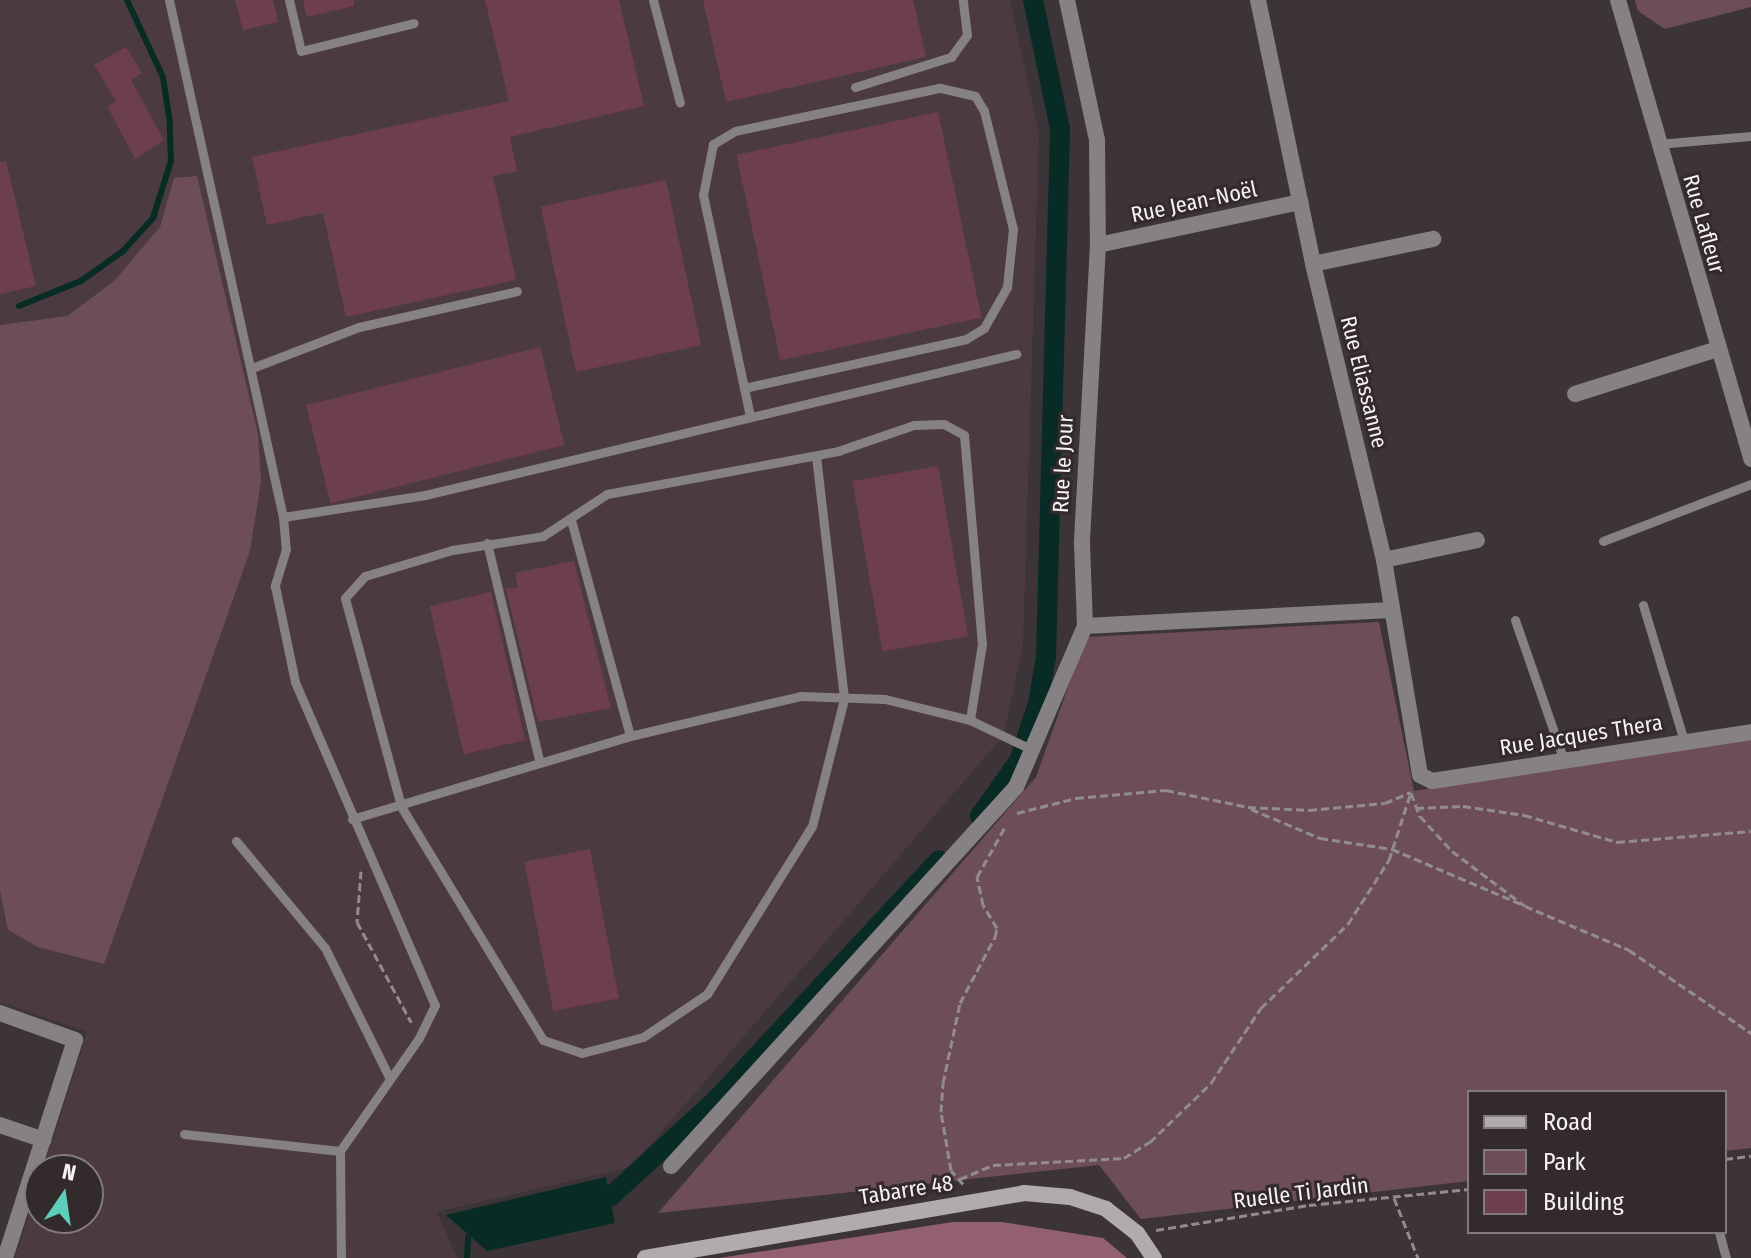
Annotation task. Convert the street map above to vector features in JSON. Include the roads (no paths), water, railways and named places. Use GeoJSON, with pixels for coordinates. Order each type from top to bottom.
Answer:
{"type":"FeatureCollection","features":[{"type":"Feature","properties":{"kind":"street","name":"Rue le Jour"},"geometry":{"type":"LineString","coordinates":[[1067,0],[1094,114],[1098,245],[1082,544],[1085,626]]}},
{"type":"Feature","properties":{"kind":"street","name":"Rue Eliassanne"},"geometry":{"type":"LineString","coordinates":[[1258,0],[1313,264],[1384,560],[1420,775]]}},
{"type":"Feature","properties":{"kind":"street","name":"Rue Lafleur"},"geometry":{"type":"LineString","coordinates":[[1618,0],[1751,459]]}},
{"type":"Feature","properties":{"kind":"street","name":"Rue Jean-Noël"},"geometry":{"type":"LineString","coordinates":[[1098,245],[1300,202]]}},
{"type":"Feature","properties":{"kind":"street"},"geometry":{"type":"LineString","coordinates":[[1313,264],[1433,239]]}},
{"type":"Feature","properties":{"kind":"street"},"geometry":{"type":"LineString","coordinates":[[1575,394],[1718,349]]}},
{"type":"Feature","properties":{"kind":"street"},"geometry":{"type":"LineString","coordinates":[[1384,560],[1477,540]]}},
{"type":"Feature","properties":{"kind":"street"},"geometry":{"type":"LineString","coordinates":[[671,1166],[1016,787],[1085,626],[1391,610]]}},
{"type":"Feature","properties":{"kind":"street","name":"Rue Jacques Thera"},"geometry":{"type":"LineString","coordinates":[[1420,775],[1432,781],[1751,732]]}},
{"type":"Feature","properties":{"kind":"street"},"geometry":{"type":"LineString","coordinates":[[0,1013],[75,1040],[44,1140],[4,1250]]}},
{"type":"Feature","properties":{"kind":"street"},"geometry":{"type":"LineString","coordinates":[[0,1125],[44,1140]]}},
{"type":"Feature","properties":{"kind":"street","name":"Tabarre 48"},"geometry":{"type":"LineString","coordinates":[[645,1258],[1024,1193],[1070,1197],[1106,1209],[1137,1233],[1154,1258]]}},
{"type":"Feature","properties":{"kind":"lane"},"geometry":{"type":"LineString","coordinates":[[169,0],[283,517],[286,549],[275,586],[295,682],[435,1005],[419,1038],[340,1151],[341,1258]]}},
{"type":"Feature","properties":{"kind":"lane"},"geometry":{"type":"LineString","coordinates":[[289,0],[301,51],[414,23]]}},
{"type":"Feature","properties":{"kind":"lane"},"geometry":{"type":"LineString","coordinates":[[653,0],[680,103]]}},
{"type":"Feature","properties":{"kind":"lane"},"geometry":{"type":"LineString","coordinates":[[855,87],[951,57],[967,35],[963,0]]}},
{"type":"Feature","properties":{"kind":"lane"},"geometry":{"type":"LineString","coordinates":[[744,388],[966,339],[984,328],[1007,287],[1013,229],[984,111],[975,96],[939,88],[735,131],[713,144],[703,195],[750,417]]}},
{"type":"Feature","properties":{"kind":"lane"},"geometry":{"type":"LineString","coordinates":[[1658,144],[1751,136]]}},
{"type":"Feature","properties":{"kind":"lane"},"geometry":{"type":"LineString","coordinates":[[252,368],[338,333],[517,291]]}},
{"type":"Feature","properties":{"kind":"lane"},"geometry":{"type":"LineString","coordinates":[[283,517],[425,495],[1016,354]]}},
{"type":"Feature","properties":{"kind":"lane"},"geometry":{"type":"LineString","coordinates":[[816,456],[844,699],[812,826],[707,994],[643,1037],[582,1053],[543,1040],[401,806],[345,598],[365,576],[487,543],[543,536],[607,494],[816,456],[914,425],[944,424],[964,435],[982,644],[970,720]]}},
{"type":"Feature","properties":{"kind":"lane"},"geometry":{"type":"LineString","coordinates":[[1603,541],[1751,484]]}},
{"type":"Feature","properties":{"kind":"lane"},"geometry":{"type":"LineString","coordinates":[[571,520],[630,736]]}},
{"type":"Feature","properties":{"kind":"lane"},"geometry":{"type":"LineString","coordinates":[[487,543],[540,763]]}},
{"type":"Feature","properties":{"kind":"lane"},"geometry":{"type":"LineString","coordinates":[[1643,605],[1684,741]]}},
{"type":"Feature","properties":{"kind":"lane"},"geometry":{"type":"LineString","coordinates":[[1515,620],[1564,761]]}},
{"type":"Feature","properties":{"kind":"lane"},"geometry":{"type":"LineString","coordinates":[[352,819],[630,736],[800,696],[885,699],[970,720],[1033,750]]}},
{"type":"Feature","properties":{"kind":"lane"},"geometry":{"type":"LineString","coordinates":[[236,841],[325,948],[390,1079]]}},
{"type":"Feature","properties":{"kind":"lane"},"geometry":{"type":"LineString","coordinates":[[184,1134],[340,1151]]}},
{"type":"Feature","properties":{"kind":"lane"},"geometry":{"type":"LineString","coordinates":[[1720,1234],[1726,1258]]}},
{"type":"Feature","properties":{"kind":"waterway"},"geometry":{"type":"LineString","coordinates":[[19,306],[81,281],[123,251],[153,218],[171,161],[170,123],[163,77],[127,0]]}},
{"type":"Feature","properties":{"kind":"waterway"},"geometry":{"type":"LineString","coordinates":[[980,816],[1019,761],[1038,704],[1046,657],[1060,129],[1033,0]]}},
{"type":"Feature","properties":{"kind":"waterway"},"geometry":{"type":"LineString","coordinates":[[610,1197],[717,1099],[939,860]]}},
{"type":"Feature","properties":{"kind":"waterway"},"geometry":{"type":"LineString","coordinates":[[467,1258],[468,1237]]}}]}
